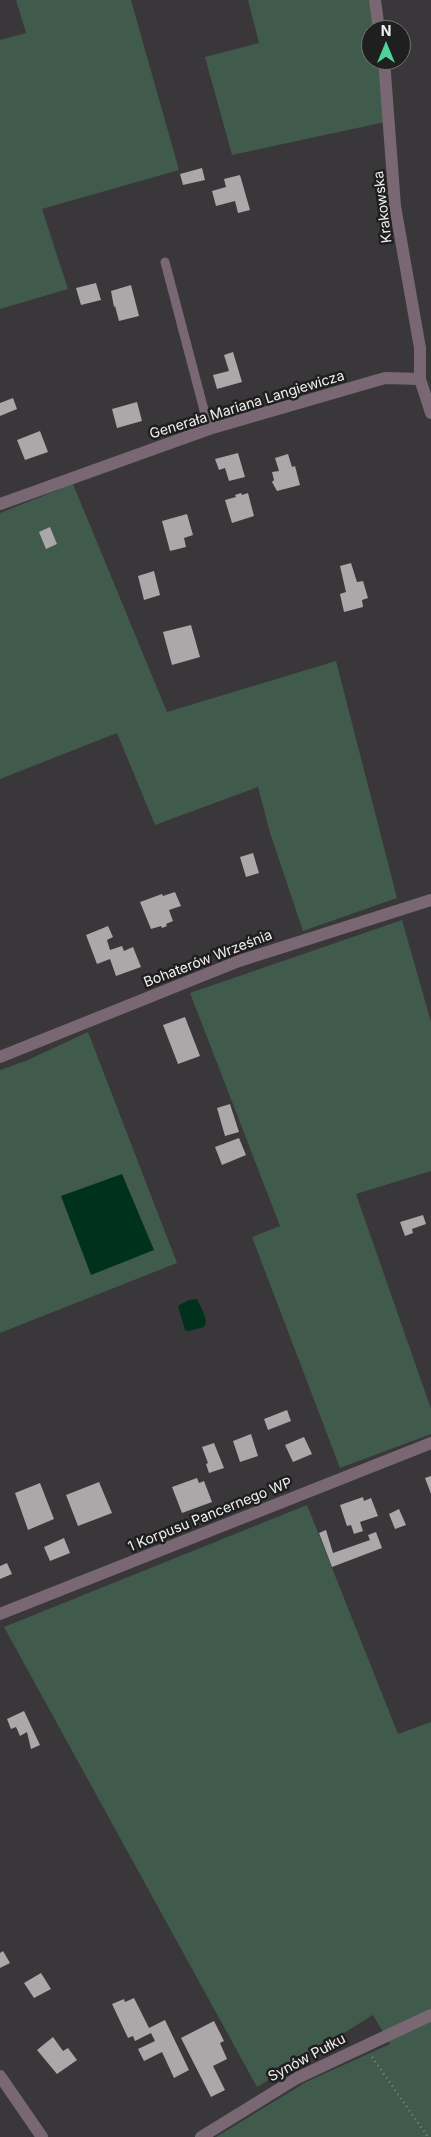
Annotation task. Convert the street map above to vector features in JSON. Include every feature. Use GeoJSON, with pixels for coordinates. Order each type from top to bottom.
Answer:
{"type":"FeatureCollection","features":[{"type":"Feature","properties":{"kind":"street"},"geometry":{"type":"LineString","coordinates":[[375,0],[378,20]]}},
{"type":"Feature","properties":{"kind":"street","name":"Krakowska"},"geometry":{"type":"LineString","coordinates":[[385,70],[395,206],[420,348],[420,380],[431,413]]}},
{"type":"Feature","properties":{"kind":"street","name":"Generała Mariana Langiewicza"},"geometry":{"type":"LineString","coordinates":[[0,504],[209,429],[385,378],[420,380]]}},
{"type":"Feature","properties":{"kind":"street","name":"Bohaterów Września"},"geometry":{"type":"LineString","coordinates":[[0,1057],[239,961],[431,900]]}},
{"type":"Feature","properties":{"kind":"street","name":"1 Korpusu Pancernego WP"},"geometry":{"type":"LineString","coordinates":[[0,1614],[431,1443]]}},
{"type":"Feature","properties":{"kind":"street","name":"Synów Pułku"},"geometry":{"type":"LineString","coordinates":[[201,2137],[297,2078],[431,2015]]}},
{"type":"Feature","properties":{"kind":"street"},"geometry":{"type":"LineString","coordinates":[[0,2076],[42,2137]]}},
{"type":"Feature","properties":{"kind":"lane"},"geometry":{"type":"LineString","coordinates":[[165,262],[209,429]]}},
{"type":"Feature","properties":{"kind":"path"},"geometry":{"type":"LineString","coordinates":[[364,2045],[428,2137]]}},
{"type":"Feature","properties":{"kind":"shaded area"},"geometry":{"type":"Polygon","coordinates":[[[16,0],[131,0],[179,170],[42,209],[68,289],[0,309],[0,40],[26,33],[16,0]]]}},
{"type":"Feature","properties":{"kind":"shaded area"},"geometry":{"type":"Polygon","coordinates":[[[248,0],[370,0],[373,20],[361,20],[361,70],[379,70],[385,122],[232,155],[205,57],[259,43],[248,0]]]}},
{"type":"Feature","properties":{"kind":"shaded area"},"geometry":{"type":"Polygon","coordinates":[[[73,484],[167,712],[336,661],[397,898],[303,931],[270,833],[258,787],[155,825],[117,733],[0,779],[0,513],[73,484]]]}},
{"type":"Feature","properties":{"kind":"shaded area"},"geometry":{"type":"Polygon","coordinates":[[[402,920],[431,1022],[431,1171],[356,1194],[431,1409],[431,1434],[340,1468],[252,1237],[280,1226],[190,993],[402,920]]]}},
{"type":"Feature","properties":{"kind":"shaded area"},"geometry":{"type":"Polygon","coordinates":[[[88,1032],[177,1263],[0,1333],[0,1070],[28,1060],[88,1032]]]}},
{"type":"Feature","properties":{"kind":"shaded area"},"geometry":{"type":"Polygon","coordinates":[[[122,1174],[154,1250],[91,1275],[61,1196],[122,1174]]]}},
{"type":"Feature","properties":{"kind":"shaded area"},"geometry":{"type":"Polygon","coordinates":[[[197,1299],[206,1322],[204,1327],[189,1331],[185,1330],[178,1306],[189,1300],[197,1299]]]}},
{"type":"Feature","properties":{"kind":"shaded area"},"geometry":{"type":"Polygon","coordinates":[[[307,1505],[398,1734],[431,1722],[431,2137],[216,2137],[306,2082],[390,2044],[373,2015],[257,2087],[4,1627],[307,1505]]]}},
{"type":"Feature","properties":{"kind":"building"},"geometry":{"type":"Polygon","coordinates":[[[202,168],[205,180],[183,185],[180,174],[202,168]]]}},
{"type":"Feature","properties":{"kind":"building"},"geometry":{"type":"Polygon","coordinates":[[[240,175],[250,210],[238,213],[235,201],[216,206],[212,191],[226,187],[224,179],[240,175]]]}},
{"type":"Feature","properties":{"kind":"building"},"geometry":{"type":"Polygon","coordinates":[[[96,283],[101,300],[81,305],[76,288],[96,283]]]}},
{"type":"Feature","properties":{"kind":"building"},"geometry":{"type":"Polygon","coordinates":[[[131,285],[139,316],[119,321],[111,291],[131,285]]]}},
{"type":"Feature","properties":{"kind":"building"},"geometry":{"type":"Polygon","coordinates":[[[233,352],[242,382],[217,389],[213,375],[229,371],[224,355],[233,352]]]}},
{"type":"Feature","properties":{"kind":"building"},"geometry":{"type":"Polygon","coordinates":[[[13,398],[17,409],[0,416],[0,403],[13,398]]]}},
{"type":"Feature","properties":{"kind":"building"},"geometry":{"type":"Polygon","coordinates":[[[137,402],[142,421],[117,428],[112,409],[137,402]]]}},
{"type":"Feature","properties":{"kind":"building"},"geometry":{"type":"Polygon","coordinates":[[[40,431],[48,452],[25,460],[17,440],[40,431]]]}},
{"type":"Feature","properties":{"kind":"building"},"geometry":{"type":"Polygon","coordinates":[[[238,453],[245,477],[229,481],[225,468],[219,470],[215,459],[238,453]]]}},
{"type":"Feature","properties":{"kind":"building"},"geometry":{"type":"Polygon","coordinates":[[[288,454],[292,467],[295,466],[300,485],[277,491],[272,482],[274,480],[272,472],[279,471],[275,458],[288,454]]]}},
{"type":"Feature","properties":{"kind":"building"},"geometry":{"type":"Polygon","coordinates":[[[241,493],[242,495],[248,493],[254,516],[232,523],[225,500],[236,497],[235,495],[241,493]]]}},
{"type":"Feature","properties":{"kind":"building"},"geometry":{"type":"Polygon","coordinates":[[[187,514],[193,535],[184,538],[186,547],[170,551],[162,521],[187,514]]]}},
{"type":"Feature","properties":{"kind":"building"},"geometry":{"type":"Polygon","coordinates":[[[50,527],[57,544],[46,549],[39,532],[50,527]]]}},
{"type":"Feature","properties":{"kind":"building"},"geometry":{"type":"Polygon","coordinates":[[[351,563],[357,582],[363,581],[368,598],[362,600],[363,607],[344,612],[340,594],[346,592],[340,566],[351,563]]]}},
{"type":"Feature","properties":{"kind":"building"},"geometry":{"type":"Polygon","coordinates":[[[154,571],[160,595],[144,600],[138,576],[154,571]]]}},
{"type":"Feature","properties":{"kind":"building"},"geometry":{"type":"Polygon","coordinates":[[[191,625],[200,657],[172,665],[163,632],[191,625]]]}},
{"type":"Feature","properties":{"kind":"building"},"geometry":{"type":"Polygon","coordinates":[[[253,853],[259,873],[246,877],[240,857],[253,853]]]}},
{"type":"Feature","properties":{"kind":"building"},"geometry":{"type":"Polygon","coordinates":[[[175,892],[181,906],[169,910],[173,921],[162,928],[161,926],[151,929],[140,902],[162,894],[163,896],[175,892]]]}},
{"type":"Feature","properties":{"kind":"building"},"geometry":{"type":"Polygon","coordinates":[[[108,926],[113,937],[107,940],[110,950],[122,946],[124,951],[133,947],[141,967],[116,976],[110,959],[97,964],[86,935],[108,926]]]}},
{"type":"Feature","properties":{"kind":"building"},"geometry":{"type":"Polygon","coordinates":[[[185,1017],[200,1056],[178,1064],[163,1025],[185,1017]]]}},
{"type":"Feature","properties":{"kind":"building"},"geometry":{"type":"Polygon","coordinates":[[[230,1104],[239,1132],[225,1136],[217,1108],[230,1104]]]}},
{"type":"Feature","properties":{"kind":"building"},"geometry":{"type":"Polygon","coordinates":[[[239,1138],[246,1155],[222,1165],[215,1147],[239,1138]]]}},
{"type":"Feature","properties":{"kind":"building"},"geometry":{"type":"Polygon","coordinates":[[[423,1215],[426,1224],[412,1229],[413,1233],[405,1236],[400,1222],[423,1215]]]}},
{"type":"Feature","properties":{"kind":"building"},"geometry":{"type":"Polygon","coordinates":[[[287,1410],[291,1421],[268,1430],[264,1419],[287,1410]]]}},
{"type":"Feature","properties":{"kind":"building"},"geometry":{"type":"Polygon","coordinates":[[[251,1434],[258,1456],[240,1462],[233,1441],[251,1434]]]}},
{"type":"Feature","properties":{"kind":"building"},"geometry":{"type":"Polygon","coordinates":[[[304,1437],[312,1454],[293,1462],[285,1445],[304,1437]]]}},
{"type":"Feature","properties":{"kind":"building"},"geometry":{"type":"Polygon","coordinates":[[[214,1443],[224,1468],[209,1473],[206,1464],[208,1463],[202,1447],[214,1443]]]}},
{"type":"Feature","properties":{"kind":"building"},"geometry":{"type":"Polygon","coordinates":[[[431,1476],[431,1494],[425,1478],[431,1476]]]}},
{"type":"Feature","properties":{"kind":"building"},"geometry":{"type":"Polygon","coordinates":[[[197,1478],[199,1483],[204,1481],[212,1502],[182,1513],[172,1487],[197,1478]]]}},
{"type":"Feature","properties":{"kind":"building"},"geometry":{"type":"Polygon","coordinates":[[[99,1482],[112,1513],[78,1526],[66,1495],[99,1482]]]}},
{"type":"Feature","properties":{"kind":"building"},"geometry":{"type":"Polygon","coordinates":[[[40,1483],[54,1519],[28,1530],[15,1493],[40,1483]]]}},
{"type":"Feature","properties":{"kind":"building"},"geometry":{"type":"Polygon","coordinates":[[[363,1497],[364,1501],[371,1498],[378,1516],[360,1522],[363,1531],[354,1534],[351,1525],[347,1526],[340,1505],[363,1497]]]}},
{"type":"Feature","properties":{"kind":"building"},"geometry":{"type":"Polygon","coordinates":[[[399,1509],[406,1525],[395,1529],[389,1514],[399,1509]]]}},
{"type":"Feature","properties":{"kind":"building"},"geometry":{"type":"Polygon","coordinates":[[[326,1530],[333,1553],[370,1540],[368,1535],[376,1532],[382,1548],[332,1567],[319,1533],[326,1530]]]}},
{"type":"Feature","properties":{"kind":"building"},"geometry":{"type":"Polygon","coordinates":[[[64,1538],[70,1553],[50,1561],[44,1547],[64,1538]]]}},
{"type":"Feature","properties":{"kind":"building"},"geometry":{"type":"Polygon","coordinates":[[[7,1563],[12,1574],[0,1579],[0,1566],[7,1563]]]}},
{"type":"Feature","properties":{"kind":"building"},"geometry":{"type":"Polygon","coordinates":[[[24,1711],[40,1745],[31,1749],[27,1732],[20,1736],[16,1727],[11,1729],[7,1719],[24,1711]]]}},
{"type":"Feature","properties":{"kind":"building"},"geometry":{"type":"Polygon","coordinates":[[[3,1951],[10,1963],[0,1968],[0,1953],[3,1951]]]}},
{"type":"Feature","properties":{"kind":"building"},"geometry":{"type":"Polygon","coordinates":[[[41,1973],[51,1989],[34,1998],[24,1983],[41,1973]]]}},
{"type":"Feature","properties":{"kind":"building"},"geometry":{"type":"Polygon","coordinates":[[[134,1998],[149,2028],[165,2020],[189,2070],[174,2078],[162,2052],[144,2061],[138,2049],[155,2041],[151,2033],[135,2041],[133,2036],[128,2038],[112,2004],[124,1999],[125,2002],[134,1998]]]}},
{"type":"Feature","properties":{"kind":"building"},"geometry":{"type":"Polygon","coordinates":[[[214,2021],[224,2041],[220,2043],[227,2059],[213,2066],[225,2090],[211,2097],[181,2038],[214,2021]]]}},
{"type":"Feature","properties":{"kind":"building"},"geometry":{"type":"Polygon","coordinates":[[[53,2037],[63,2051],[68,2048],[77,2060],[57,2074],[37,2050],[53,2037]]]}}]}
